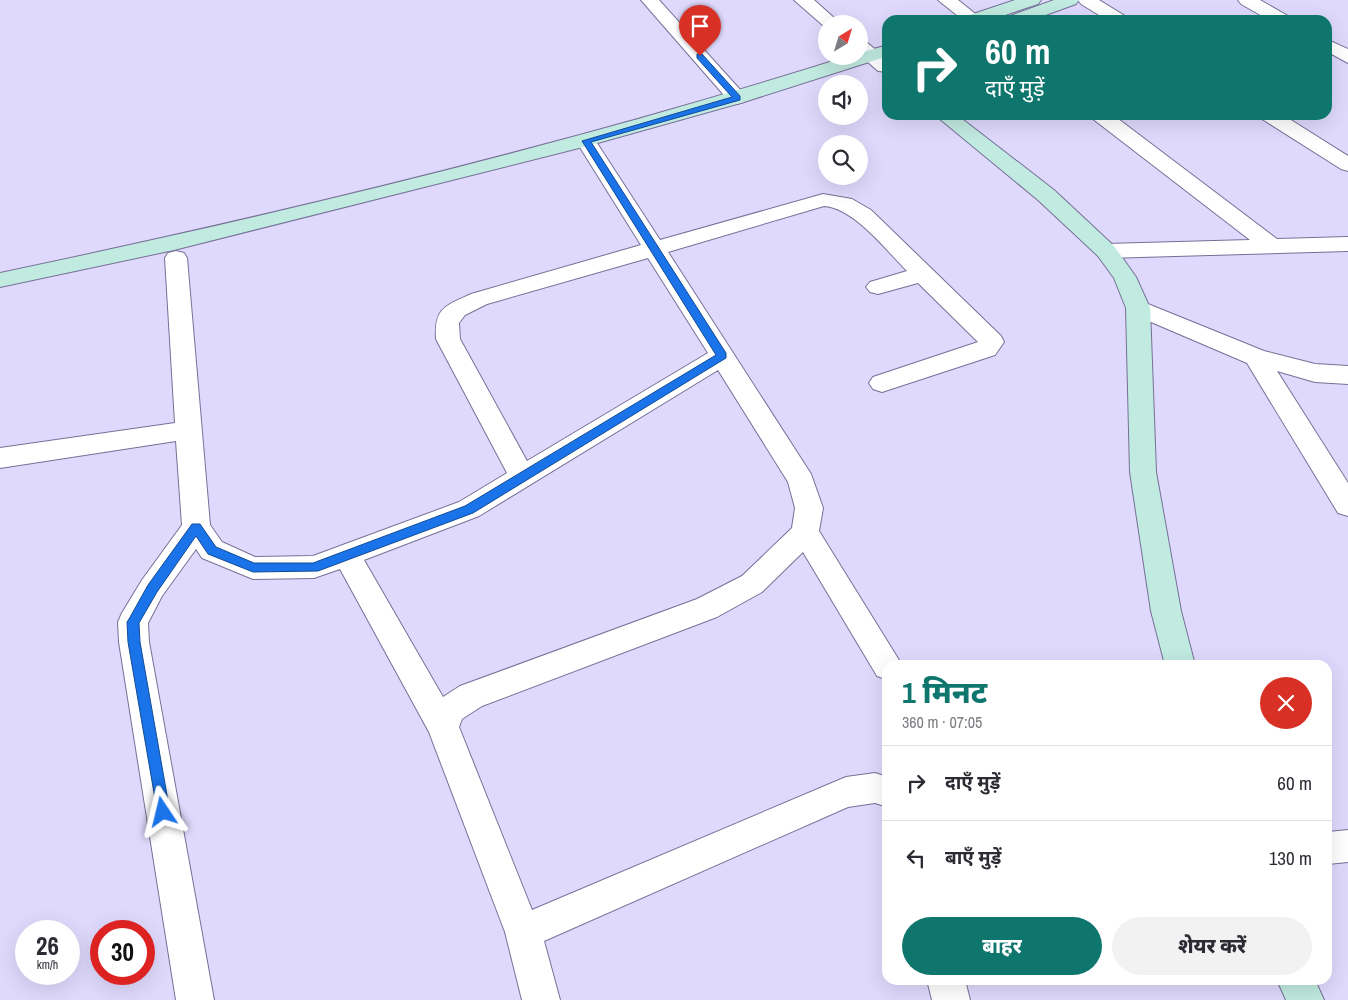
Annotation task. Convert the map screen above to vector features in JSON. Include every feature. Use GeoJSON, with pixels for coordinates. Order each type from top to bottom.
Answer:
{"type":"FeatureCollection","features":[{"type":"Feature","properties":{"kind":"street"},"geometry":{"type":"LineString","coordinates":[[650,0],[737,98]]}},
{"type":"Feature","properties":{"kind":"street"},"geometry":{"type":"LineString","coordinates":[[803,0],[821,15]]}},
{"type":"Feature","properties":{"kind":"street"},"geometry":{"type":"LineString","coordinates":[[946,0],[966,15]]}},
{"type":"Feature","properties":{"kind":"street"},"geometry":{"type":"LineString","coordinates":[[988,15],[1032,0]]}},
{"type":"Feature","properties":{"kind":"street"},"geometry":{"type":"LineString","coordinates":[[1030,15],[1070,0]]}},
{"type":"Feature","properties":{"kind":"street"},"geometry":{"type":"LineString","coordinates":[[1087,0],[1111,15]]}},
{"type":"Feature","properties":{"kind":"street"},"geometry":{"type":"LineString","coordinates":[[1247,0],[1273,15]]}},
{"type":"Feature","properties":{"kind":"street"},"geometry":{"type":"LineString","coordinates":[[1332,47],[1348,57]]}},
{"type":"Feature","properties":{"kind":"street"},"geometry":{"type":"LineString","coordinates":[[591,147],[737,98],[880,59]]}},
{"type":"Feature","properties":{"kind":"street"},"geometry":{"type":"LineString","coordinates":[[851,75],[880,59]]}},
{"type":"Feature","properties":{"kind":"street"},"geometry":{"type":"LineString","coordinates":[[0,298],[176,258],[266,228],[591,147],[749,110],[818,88]]}},
{"type":"Feature","properties":{"kind":"street"},"geometry":{"type":"LineString","coordinates":[[952,120],[1046,194],[1106,251],[1125,277],[1138,308],[1143,472],[1166,611],[1179,660]]}},
{"type":"Feature","properties":{"kind":"street"},"geometry":{"type":"LineString","coordinates":[[1107,120],[1272,246]]}},
{"type":"Feature","properties":{"kind":"street"},"geometry":{"type":"LineString","coordinates":[[1277,120],[1348,165]]}},
{"type":"Feature","properties":{"kind":"street"},"geometry":{"type":"LineString","coordinates":[[443,727],[449,710],[471,696],[707,608],[752,584],[805,532],[809,508],[801,481],[591,147]]}},
{"type":"Feature","properties":{"kind":"street"},"geometry":{"type":"LineString","coordinates":[[522,477],[448,339],[446,321],[457,310],[479,299],[823,200],[837,200],[853,207],[863,215],[992,342],[986,349],[882,383]]}},
{"type":"Feature","properties":{"kind":"street"},"geometry":{"type":"LineString","coordinates":[[0,280],[174,243],[266,228]]}},
{"type":"Feature","properties":{"kind":"street"},"geometry":{"type":"LineString","coordinates":[[1106,251],[1348,244]]}},
{"type":"Feature","properties":{"kind":"street"},"geometry":{"type":"LineString","coordinates":[[176,258],[196,527],[212,550],[253,568],[314,567],[469,510],[722,356]]}},
{"type":"Feature","properties":{"kind":"street"},"geometry":{"type":"LineString","coordinates":[[878,287],[924,274]]}},
{"type":"Feature","properties":{"kind":"street"},"geometry":{"type":"LineString","coordinates":[[1138,308],[1256,358],[1316,373],[1348,374]]}},
{"type":"Feature","properties":{"kind":"street"},"geometry":{"type":"LineString","coordinates":[[1256,358],[1348,506]]}},
{"type":"Feature","properties":{"kind":"street"},"geometry":{"type":"LineString","coordinates":[[0,458],[189,430]]}},
{"type":"Feature","properties":{"kind":"street"},"geometry":{"type":"LineString","coordinates":[[196,527],[152,588],[133,622],[134,642],[196,1000]]}},
{"type":"Feature","properties":{"kind":"street"},"geometry":{"type":"LineString","coordinates":[[805,532],[884,660]]}},
{"type":"Feature","properties":{"kind":"street"},"geometry":{"type":"LineString","coordinates":[[347,555],[443,727],[523,932],[541,1000]]}},
{"type":"Feature","properties":{"kind":"street"},"geometry":{"type":"LineString","coordinates":[[523,932],[846,792],[875,788],[882,790]]}},
{"type":"Feature","properties":{"kind":"street"},"geometry":{"type":"LineString","coordinates":[[1332,848],[1348,846]]}},
{"type":"Feature","properties":{"kind":"street"},"geometry":{"type":"LineString","coordinates":[[947,985],[951,1000]]}},
{"type":"Feature","properties":{"kind":"street"},"geometry":{"type":"LineString","coordinates":[[1298,985],[1305,1000]]}},
{"type":"Feature","properties":{"kind":"route"},"geometry":{"type":"LineString","coordinates":[[163,812],[134,642],[133,622],[152,588],[196,527],[212,550],[253,568],[314,567],[469,510],[722,356],[596,153],[586,141],[737,98],[700,56]]}}]}
